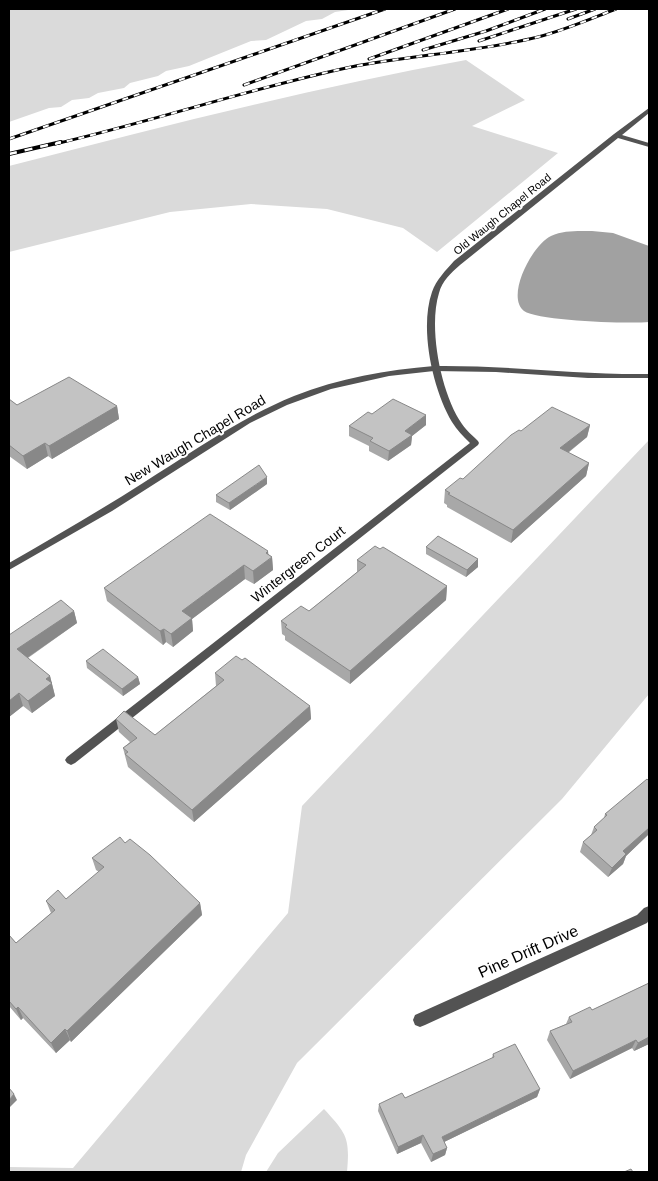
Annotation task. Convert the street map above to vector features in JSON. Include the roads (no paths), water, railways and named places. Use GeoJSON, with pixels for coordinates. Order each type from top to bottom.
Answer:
{"type":"FeatureCollection","features":[{"type":"Feature","properties":{"kind":"street","name":"Old Waugh Chapel Road"},"geometry":{"type":"LineString","coordinates":[[438,369],[431,307],[435,291],[444,276],[649,110]]}},
{"type":"Feature","properties":{"kind":"street"},"geometry":{"type":"LineString","coordinates":[[616,135],[649,145]]}},
{"type":"Feature","properties":{"kind":"street","name":"New Waugh Chapel Road"},"geometry":{"type":"LineString","coordinates":[[9,567],[109,509],[240,426],[285,402],[349,381],[406,371],[438,369],[588,376],[649,376]]}},
{"type":"Feature","properties":{"kind":"street","name":"Wintergreen Court"},"geometry":{"type":"LineString","coordinates":[[71,760],[475,443],[458,425],[448,407],[441,387],[438,369]]}},
{"type":"Feature","properties":{"kind":"street","name":"Pine Drift Drive"},"geometry":{"type":"LineString","coordinates":[[420,1020],[642,919],[649,912]]}},
{"type":"Feature","properties":{"kind":"railway"},"geometry":{"type":"LineString","coordinates":[[9,139],[385,9]]}},
{"type":"Feature","properties":{"kind":"railway"},"geometry":{"type":"LineString","coordinates":[[244,85],[455,9]]}},
{"type":"Feature","properties":{"kind":"railway"},"geometry":{"type":"LineString","coordinates":[[369,59],[508,9]]}},
{"type":"Feature","properties":{"kind":"railway"},"geometry":{"type":"LineString","coordinates":[[423,50],[486,31],[545,9]]}},
{"type":"Feature","properties":{"kind":"railway"},"geometry":{"type":"LineString","coordinates":[[479,41],[576,9]]}},
{"type":"Feature","properties":{"kind":"railway"},"geometry":{"type":"LineString","coordinates":[[568,19],[595,9]]}},
{"type":"Feature","properties":{"kind":"railway"},"geometry":{"type":"LineString","coordinates":[[55,144],[314,75],[398,59],[492,46],[538,37],[568,28],[616,9]]}},
{"type":"Feature","properties":{"kind":"railway"},"geometry":{"type":"LineString","coordinates":[[9,154],[61,142]]}}]}
